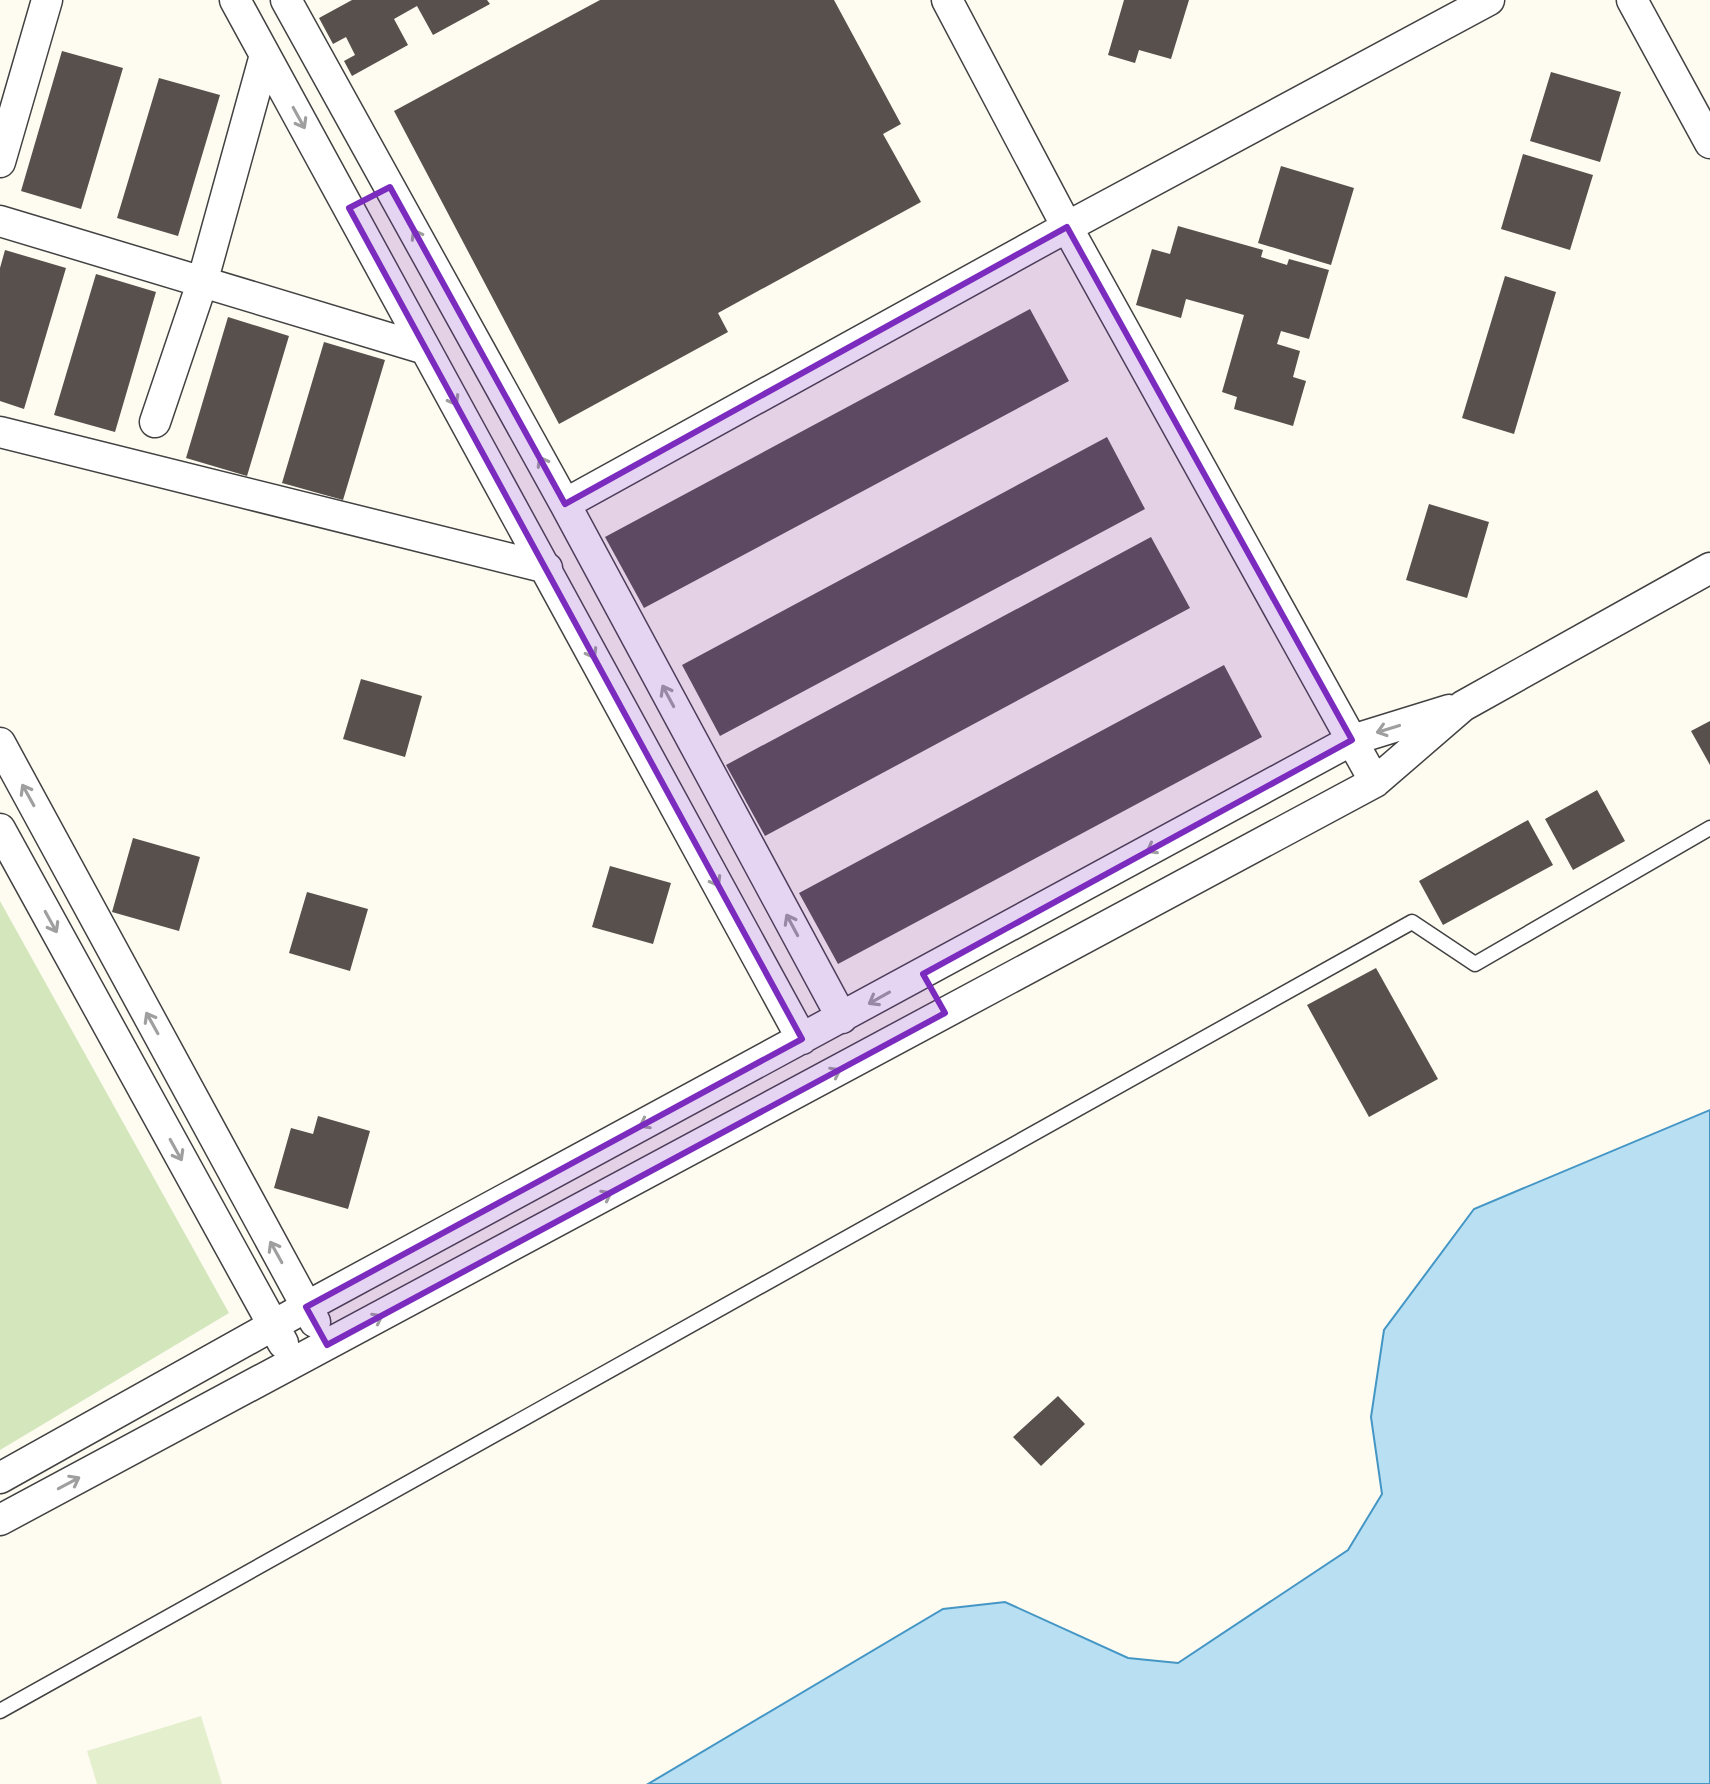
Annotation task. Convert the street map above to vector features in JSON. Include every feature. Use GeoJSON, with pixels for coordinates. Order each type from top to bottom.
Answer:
{"type":"FeatureCollection","features":[{"type":"Feature","properties":{"kind":"street"},"geometry":{"type":"LineString","coordinates":[[0,162],[47,0]]}},
{"type":"Feature","properties":{"kind":"street"},"geometry":{"type":"LineString","coordinates":[[235,0],[802,1039]]}},
{"type":"Feature","properties":{"kind":"street"},"geometry":{"type":"LineString","coordinates":[[286,0],[565,504],[842,1018]]}},
{"type":"Feature","properties":{"kind":"street"},"geometry":{"type":"LineString","coordinates":[[947,0],[1067,227],[1375,782]]}},
{"type":"Feature","properties":{"kind":"street"},"geometry":{"type":"LineString","coordinates":[[565,504],[1067,227],[1489,0]]}},
{"type":"Feature","properties":{"kind":"street"},"geometry":{"type":"LineString","coordinates":[[1632,0],[1710,143]]}},
{"type":"Feature","properties":{"kind":"street"},"geometry":{"type":"LineString","coordinates":[[155,422],[202,283],[265,55]]}},
{"type":"Feature","properties":{"kind":"street"},"geometry":{"type":"LineString","coordinates":[[349,208],[390,187]]}},
{"type":"Feature","properties":{"kind":"street"},"geometry":{"type":"LineString","coordinates":[[0,221],[425,349]]}},
{"type":"Feature","properties":{"kind":"street"},"geometry":{"type":"LineString","coordinates":[[0,432],[547,568]]}},
{"type":"Feature","properties":{"kind":"street"},"geometry":{"type":"LineString","coordinates":[[0,1520],[1375,782],[1463,706],[1710,568]]}},
{"type":"Feature","properties":{"kind":"street"},"geometry":{"type":"LineString","coordinates":[[566,606],[607,585]]}},
{"type":"Feature","properties":{"kind":"street"},"geometry":{"type":"LineString","coordinates":[[0,1478],[273,1325],[1352,740],[1463,706]]}},
{"type":"Feature","properties":{"kind":"street"},"geometry":{"type":"LineString","coordinates":[[0,743],[327,1345]]}},
{"type":"Feature","properties":{"kind":"street"},"geometry":{"type":"LineString","coordinates":[[1259,791],[1282,832]]}},
{"type":"Feature","properties":{"kind":"street"},"geometry":{"type":"LineString","coordinates":[[0,829],[294,1363]]}},
{"type":"Feature","properties":{"kind":"street"},"geometry":{"type":"LineString","coordinates":[[29,882],[66,864]]}},
{"type":"Feature","properties":{"kind":"street"},"geometry":{"type":"LineString","coordinates":[[923,974],[945,1013]]}},
{"type":"Feature","properties":{"kind":"street"},"geometry":{"type":"LineString","coordinates":[[717,1085],[740,1123]]}},
{"type":"Feature","properties":{"kind":"lane"},"geometry":{"type":"LineString","coordinates":[[0,1711],[1412,922],[1475,964],[1710,828]]}},
{"type":"Feature","properties":{"kind":"highlighted area"},"geometry":{"type":"Polygon","coordinates":[[[390,187],[565,504],[1067,227],[1352,740],[923,974],[945,1013],[327,1345],[306,1307],[802,1039],[349,208],[390,187]]]}},
{"type":"Feature","properties":{"kind":"green space"},"geometry":{"type":"Polygon","coordinates":[[[0,901],[229,1313],[0,1450],[0,901]]]}},
{"type":"Feature","properties":{"kind":"green space"},"geometry":{"type":"Polygon","coordinates":[[[201,1716],[222,1784],[97,1784],[87,1751],[201,1716]]]}},
{"type":"Feature","properties":{"kind":"water"},"geometry":{"type":"Polygon","coordinates":[[[1710,1110],[1710,1784],[648,1784],[943,1609],[1005,1602],[1128,1658],[1178,1663],[1348,1550],[1382,1494],[1371,1417],[1384,1330],[1474,1209],[1710,1110]]]}},
{"type":"Feature","properties":{"kind":"building"},"geometry":{"type":"Polygon","coordinates":[[[352,0],[487,0],[490,4],[433,35],[417,6],[394,19],[408,45],[352,76],[344,61],[355,55],[346,37],[333,44],[319,18],[352,0]]]}},
{"type":"Feature","properties":{"kind":"building"},"geometry":{"type":"Polygon","coordinates":[[[600,0],[834,0],[901,124],[883,134],[921,202],[718,313],[728,332],[559,424],[394,111],[600,0]]]}},
{"type":"Feature","properties":{"kind":"building"},"geometry":{"type":"Polygon","coordinates":[[[1124,0],[1189,0],[1171,59],[1139,50],[1135,63],[1108,55],[1124,0]]]}},
{"type":"Feature","properties":{"kind":"building"},"geometry":{"type":"Polygon","coordinates":[[[62,51],[123,68],[81,209],[21,191],[62,51]]]}},
{"type":"Feature","properties":{"kind":"building"},"geometry":{"type":"Polygon","coordinates":[[[1551,72],[1621,92],[1600,162],[1530,141],[1551,72]]]}},
{"type":"Feature","properties":{"kind":"building"},"geometry":{"type":"Polygon","coordinates":[[[159,78],[220,95],[178,236],[117,218],[159,78]]]}},
{"type":"Feature","properties":{"kind":"building"},"geometry":{"type":"Polygon","coordinates":[[[1523,154],[1593,175],[1570,250],[1501,229],[1523,154]]]}},
{"type":"Feature","properties":{"kind":"building"},"geometry":{"type":"Polygon","coordinates":[[[1281,166],[1354,188],[1331,265],[1258,243],[1281,166]]]}},
{"type":"Feature","properties":{"kind":"building"},"geometry":{"type":"Polygon","coordinates":[[[1178,226],[1263,250],[1261,257],[1287,265],[1289,259],[1329,270],[1309,339],[1281,331],[1277,344],[1300,351],[1293,377],[1306,381],[1293,426],[1234,409],[1237,397],[1222,392],[1244,315],[1186,299],[1181,318],[1136,305],[1152,249],[1170,254],[1178,226]]]}},
{"type":"Feature","properties":{"kind":"building"},"geometry":{"type":"Polygon","coordinates":[[[5,250],[66,268],[24,409],[0,401],[0,268],[5,250]]]}},
{"type":"Feature","properties":{"kind":"building"},"geometry":{"type":"Polygon","coordinates":[[[96,274],[156,292],[115,432],[54,415],[96,274]]]}},
{"type":"Feature","properties":{"kind":"building"},"geometry":{"type":"Polygon","coordinates":[[[1505,276],[1556,292],[1514,434],[1462,418],[1505,276]]]}},
{"type":"Feature","properties":{"kind":"building"},"geometry":{"type":"Polygon","coordinates":[[[1030,309],[1069,381],[644,608],[605,537],[1030,309]]]}},
{"type":"Feature","properties":{"kind":"building"},"geometry":{"type":"Polygon","coordinates":[[[228,317],[289,336],[247,476],[186,458],[228,317]]]}},
{"type":"Feature","properties":{"kind":"building"},"geometry":{"type":"Polygon","coordinates":[[[324,342],[385,360],[343,500],[282,483],[324,342]]]}},
{"type":"Feature","properties":{"kind":"building"},"geometry":{"type":"Polygon","coordinates":[[[1107,437],[1145,509],[720,736],[682,665],[1107,437]]]}},
{"type":"Feature","properties":{"kind":"building"},"geometry":{"type":"Polygon","coordinates":[[[1429,504],[1489,522],[1467,598],[1406,580],[1429,504]]]}},
{"type":"Feature","properties":{"kind":"building"},"geometry":{"type":"Polygon","coordinates":[[[1151,537],[1190,608],[765,836],[726,765],[1151,537]]]}},
{"type":"Feature","properties":{"kind":"building"},"geometry":{"type":"Polygon","coordinates":[[[1224,665],[1262,737],[838,964],[799,893],[1224,665]]]}},
{"type":"Feature","properties":{"kind":"building"},"geometry":{"type":"Polygon","coordinates":[[[361,679],[422,696],[405,757],[343,739],[361,679]]]}},
{"type":"Feature","properties":{"kind":"building"},"geometry":{"type":"Polygon","coordinates":[[[1710,721],[1710,765],[1691,731],[1710,721]]]}},
{"type":"Feature","properties":{"kind":"building"},"geometry":{"type":"Polygon","coordinates":[[[1597,790],[1625,841],[1573,870],[1545,819],[1597,790]]]}},
{"type":"Feature","properties":{"kind":"building"},"geometry":{"type":"Polygon","coordinates":[[[1528,820],[1553,865],[1443,925],[1419,881],[1528,820]]]}},
{"type":"Feature","properties":{"kind":"building"},"geometry":{"type":"Polygon","coordinates":[[[133,838],[200,857],[179,931],[112,912],[133,838]]]}},
{"type":"Feature","properties":{"kind":"building"},"geometry":{"type":"Polygon","coordinates":[[[610,866],[671,883],[653,944],[592,927],[610,866]]]}},
{"type":"Feature","properties":{"kind":"building"},"geometry":{"type":"Polygon","coordinates":[[[307,892],[368,909],[350,971],[289,953],[307,892]]]}},
{"type":"Feature","properties":{"kind":"building"},"geometry":{"type":"Polygon","coordinates":[[[1376,968],[1438,1079],[1369,1117],[1307,1005],[1376,968]]]}},
{"type":"Feature","properties":{"kind":"building"},"geometry":{"type":"Polygon","coordinates":[[[318,1116],[370,1131],[348,1209],[274,1188],[291,1128],[313,1134],[318,1116]]]}},
{"type":"Feature","properties":{"kind":"building"},"geometry":{"type":"Polygon","coordinates":[[[1058,1396],[1085,1424],[1041,1466],[1013,1437],[1058,1396]]]}}]}
